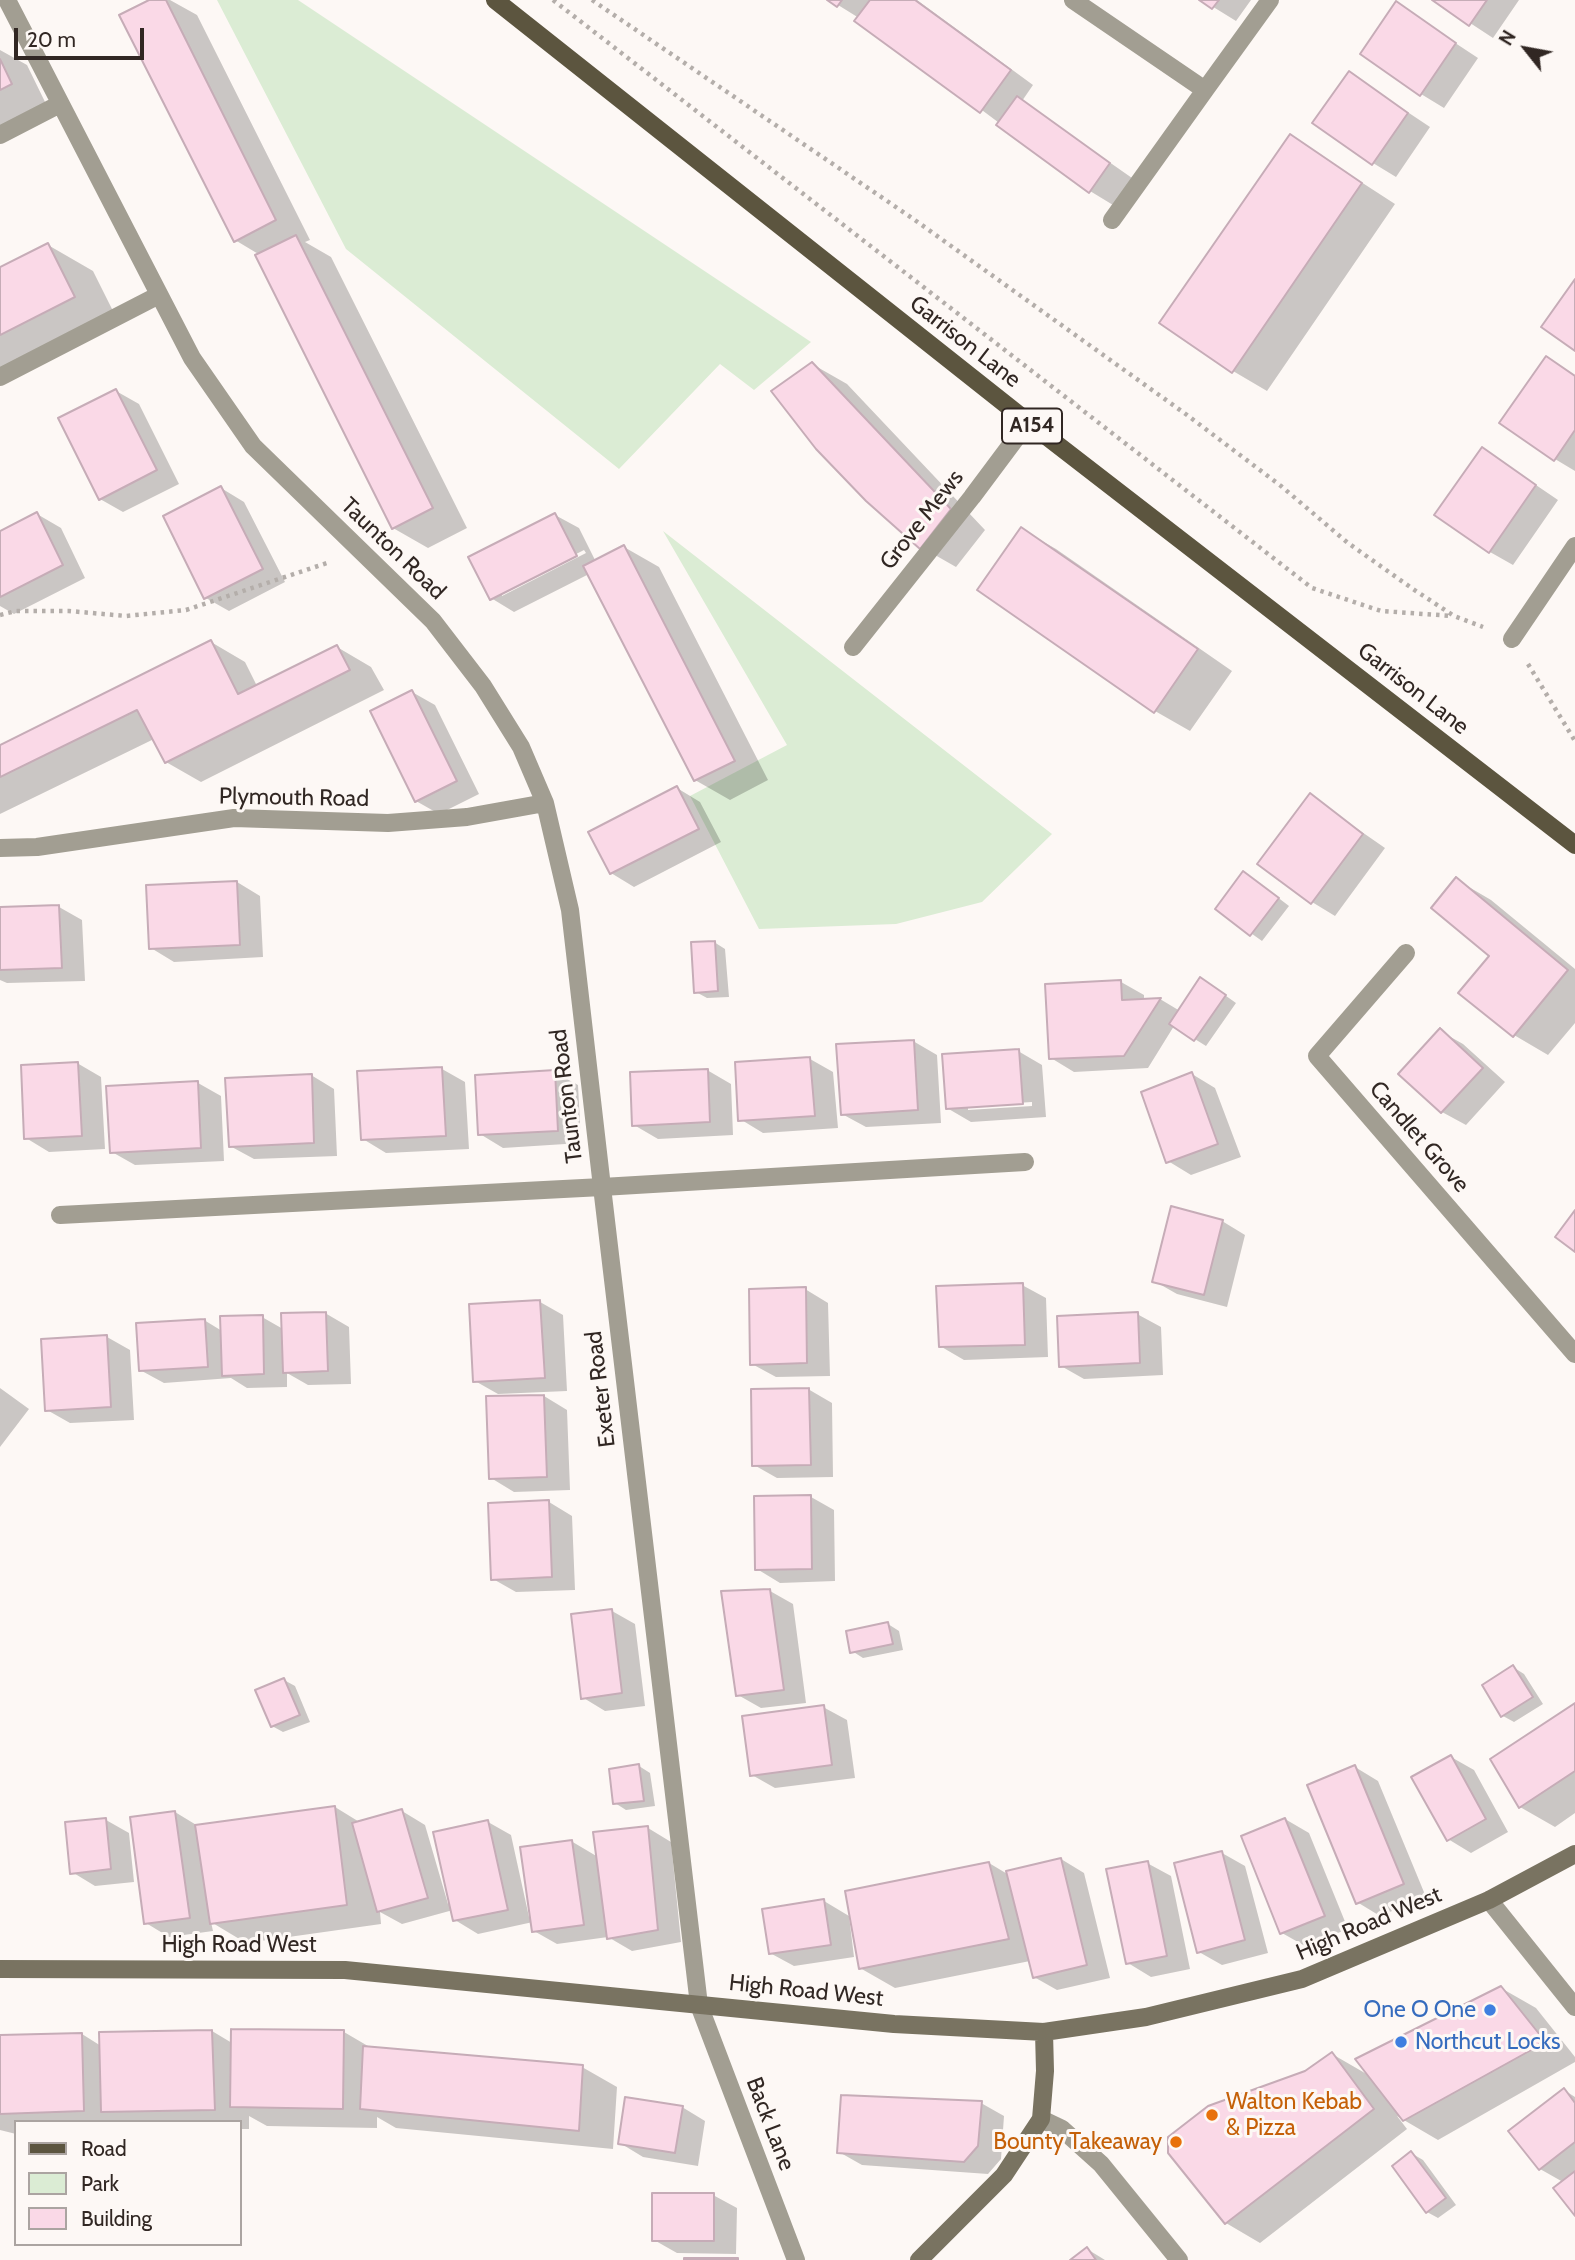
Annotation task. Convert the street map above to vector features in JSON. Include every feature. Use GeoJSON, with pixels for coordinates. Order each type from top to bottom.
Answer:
{"type":"FeatureCollection","features":[{"type":"Feature","properties":{"kind":"main road","name":"Garrison Lane"},"geometry":{"type":"LineString","coordinates":[[495,0],[1028,422],[1575,845]]}},
{"type":"Feature","properties":{"kind":"street","name":"Taunton Road"},"geometry":{"type":"LineString","coordinates":[[7,0],[192,358],[253,446],[359,552],[433,621],[483,686],[522,747],[545,803],[570,910],[602,1187]]}},
{"type":"Feature","properties":{"kind":"street"},"geometry":{"type":"LineString","coordinates":[[1073,0],[1205,90]]}},
{"type":"Feature","properties":{"kind":"street"},"geometry":{"type":"LineString","coordinates":[[1112,220],[1270,0]]}},
{"type":"Feature","properties":{"kind":"street"},"geometry":{"type":"LineString","coordinates":[[0,135],[60,104]]}},
{"type":"Feature","properties":{"kind":"street"},"geometry":{"type":"LineString","coordinates":[[0,377],[159,295]]}},
{"type":"Feature","properties":{"kind":"street","name":"Grove Mews"},"geometry":{"type":"LineString","coordinates":[[853,647],[1028,422]]}},
{"type":"Feature","properties":{"kind":"street"},"geometry":{"type":"LineString","coordinates":[[1512,639],[1575,546]]}},
{"type":"Feature","properties":{"kind":"street","name":"Plymouth Road"},"geometry":{"type":"LineString","coordinates":[[0,848],[37,847],[233,818],[300,823],[388,823],[467,817],[545,803]]}},
{"type":"Feature","properties":{"kind":"street","name":"Candlet Grove"},"geometry":{"type":"LineString","coordinates":[[1406,953],[1317,1056],[1575,1353]]}},
{"type":"Feature","properties":{"kind":"street"},"geometry":{"type":"LineString","coordinates":[[60,1215],[1025,1162]]}},
{"type":"Feature","properties":{"kind":"street","name":"Exeter Road"},"geometry":{"type":"LineString","coordinates":[[602,1187],[699,2005]]}},
{"type":"Feature","properties":{"kind":"street","name":"High Road West"},"geometry":{"type":"LineString","coordinates":[[0,1969],[345,1970],[894,2024],[1044,2032],[1146,2017],[1302,1979],[1489,1900],[1575,1854]]}},
{"type":"Feature","properties":{"kind":"street"},"geometry":{"type":"LineString","coordinates":[[1489,1900],[1575,2007]]}},
{"type":"Feature","properties":{"kind":"street","name":"Back Lane"},"geometry":{"type":"LineString","coordinates":[[699,2005],[796,2260]]}},
{"type":"Feature","properties":{"kind":"street"},"geometry":{"type":"LineString","coordinates":[[919,2260],[1004,2175],[1041,2119],[1045,2071],[1044,2032]]}},
{"type":"Feature","properties":{"kind":"street"},"geometry":{"type":"LineString","coordinates":[[1041,2119],[1062,2129],[1101,2164],[1179,2260]]}},
{"type":"Feature","properties":{"kind":"path"},"geometry":{"type":"LineString","coordinates":[[553,0],[1312,588],[1381,611],[1454,616]]}},
{"type":"Feature","properties":{"kind":"path"},"geometry":{"type":"LineString","coordinates":[[592,0],[912,218],[1187,415],[1281,486],[1348,543],[1454,616],[1512,639],[1575,741]]}},
{"type":"Feature","properties":{"kind":"path"},"geometry":{"type":"LineString","coordinates":[[0,615],[16,611],[69,611],[125,616],[186,610],[359,552]]}},
{"type":"Feature","properties":{"kind":"green space"},"geometry":{"type":"Polygon","coordinates":[[[217,0],[298,0],[811,342],[754,390],[720,364],[619,469],[346,249],[217,0]]]}},
{"type":"Feature","properties":{"kind":"green space"},"geometry":{"type":"Polygon","coordinates":[[[663,531],[1052,834],[982,902],[896,924],[759,929],[690,796],[787,745],[663,531]]]}},
{"type":"Feature","properties":{"kind":"building"},"geometry":{"type":"Polygon","coordinates":[[[149,0],[166,0],[276,220],[234,242],[119,15],[149,0]]]}},
{"type":"Feature","properties":{"kind":"building"},"geometry":{"type":"Polygon","coordinates":[[[827,0],[842,0],[837,7],[827,0]]]}},
{"type":"Feature","properties":{"kind":"building"},"geometry":{"type":"Polygon","coordinates":[[[870,0],[915,0],[1011,70],[980,113],[854,21],[870,0]]]}},
{"type":"Feature","properties":{"kind":"building"},"geometry":{"type":"Polygon","coordinates":[[[1199,0],[1219,0],[1212,9],[1199,0]]]}},
{"type":"Feature","properties":{"kind":"building"},"geometry":{"type":"Polygon","coordinates":[[[1432,0],[1487,0],[1469,26],[1432,0]]]}},
{"type":"Feature","properties":{"kind":"building"},"geometry":{"type":"Polygon","coordinates":[[[1396,1],[1456,43],[1420,96],[1360,54],[1396,1]]]}},
{"type":"Feature","properties":{"kind":"building"},"geometry":{"type":"Polygon","coordinates":[[[0,59],[12,84],[0,90],[0,59]]]}},
{"type":"Feature","properties":{"kind":"building"},"geometry":{"type":"Polygon","coordinates":[[[1349,71],[1408,113],[1372,165],[1312,123],[1349,71]]]}},
{"type":"Feature","properties":{"kind":"building"},"geometry":{"type":"Polygon","coordinates":[[[1017,96],[1110,163],[1089,193],[996,125],[1017,96]]]}},
{"type":"Feature","properties":{"kind":"building"},"geometry":{"type":"Polygon","coordinates":[[[1290,134],[1362,183],[1232,373],[1159,323],[1290,134]]]}},
{"type":"Feature","properties":{"kind":"building"},"geometry":{"type":"Polygon","coordinates":[[[296,235],[433,508],[392,529],[255,255],[296,235]]]}},
{"type":"Feature","properties":{"kind":"building"},"geometry":{"type":"Polygon","coordinates":[[[48,243],[75,297],[0,335],[0,267],[48,243]]]}},
{"type":"Feature","properties":{"kind":"building"},"geometry":{"type":"Polygon","coordinates":[[[1575,279],[1575,351],[1541,327],[1575,279]]]}},
{"type":"Feature","properties":{"kind":"building"},"geometry":{"type":"Polygon","coordinates":[[[1546,356],[1575,376],[1575,430],[1554,461],[1499,423],[1546,356]]]}},
{"type":"Feature","properties":{"kind":"building"},"geometry":{"type":"Polygon","coordinates":[[[812,362],[951,509],[920,549],[866,501],[816,449],[771,391],[812,362]]]}},
{"type":"Feature","properties":{"kind":"building"},"geometry":{"type":"Polygon","coordinates":[[[116,389],[157,470],[99,500],[58,418],[116,389]]]}},
{"type":"Feature","properties":{"kind":"building"},"geometry":{"type":"Polygon","coordinates":[[[1482,447],[1536,485],[1489,553],[1434,515],[1482,447]]]}},
{"type":"Feature","properties":{"kind":"building"},"geometry":{"type":"Polygon","coordinates":[[[221,486],[263,569],[204,599],[163,516],[221,486]]]}},
{"type":"Feature","properties":{"kind":"building"},"geometry":{"type":"Polygon","coordinates":[[[37,512],[63,565],[0,597],[0,531],[37,512]]]}},
{"type":"Feature","properties":{"kind":"building"},"geometry":{"type":"Polygon","coordinates":[[[555,513],[577,556],[490,600],[468,557],[555,513]]]}},
{"type":"Feature","properties":{"kind":"building"},"geometry":{"type":"Polygon","coordinates":[[[1021,527],[1198,649],[1154,713],[977,590],[1021,527]]]}},
{"type":"Feature","properties":{"kind":"building"},"geometry":{"type":"Polygon","coordinates":[[[624,545],[735,761],[694,781],[583,566],[624,545]]]}},
{"type":"Feature","properties":{"kind":"building"},"geometry":{"type":"Polygon","coordinates":[[[211,640],[238,694],[337,645],[350,670],[165,763],[137,710],[0,777],[0,745],[211,640]]]}},
{"type":"Feature","properties":{"kind":"building"},"geometry":{"type":"Polygon","coordinates":[[[412,690],[457,781],[415,802],[370,711],[412,690]]]}},
{"type":"Feature","properties":{"kind":"building"},"geometry":{"type":"Polygon","coordinates":[[[677,786],[699,829],[610,874],[588,832],[677,786]]]}},
{"type":"Feature","properties":{"kind":"building"},"geometry":{"type":"Polygon","coordinates":[[[1310,793],[1363,834],[1311,904],[1257,864],[1310,793]]]}},
{"type":"Feature","properties":{"kind":"building"},"geometry":{"type":"Polygon","coordinates":[[[1243,871],[1279,898],[1250,936],[1215,909],[1243,871]]]}},
{"type":"Feature","properties":{"kind":"building"},"geometry":{"type":"Polygon","coordinates":[[[1456,877],[1568,970],[1513,1037],[1458,993],[1489,956],[1431,908],[1456,877]]]}},
{"type":"Feature","properties":{"kind":"building"},"geometry":{"type":"Polygon","coordinates":[[[237,881],[240,945],[149,949],[146,885],[237,881]]]}},
{"type":"Feature","properties":{"kind":"building"},"geometry":{"type":"Polygon","coordinates":[[[59,905],[62,968],[0,970],[0,907],[59,905]]]}},
{"type":"Feature","properties":{"kind":"building"},"geometry":{"type":"Polygon","coordinates":[[[715,941],[718,991],[694,993],[691,942],[715,941]]]}},
{"type":"Feature","properties":{"kind":"building"},"geometry":{"type":"Polygon","coordinates":[[[1200,977],[1226,995],[1194,1041],[1169,1024],[1200,977]]]}},
{"type":"Feature","properties":{"kind":"building"},"geometry":{"type":"Polygon","coordinates":[[[1121,980],[1122,1000],[1161,998],[1124,1056],[1049,1059],[1045,984],[1121,980]]]}},
{"type":"Feature","properties":{"kind":"building"},"geometry":{"type":"Polygon","coordinates":[[[1440,1028],[1483,1068],[1441,1113],[1398,1074],[1440,1028]]]}},
{"type":"Feature","properties":{"kind":"building"},"geometry":{"type":"Polygon","coordinates":[[[914,1040],[918,1110],[841,1115],[836,1044],[914,1040]]]}},
{"type":"Feature","properties":{"kind":"building"},"geometry":{"type":"Polygon","coordinates":[[[1019,1049],[1023,1104],[946,1109],[942,1054],[1019,1049]]]}},
{"type":"Feature","properties":{"kind":"building"},"geometry":{"type":"Polygon","coordinates":[[[810,1057],[815,1116],[738,1121],[735,1062],[810,1057]]]}},
{"type":"Feature","properties":{"kind":"building"},"geometry":{"type":"Polygon","coordinates":[[[78,1062],[82,1136],[24,1139],[21,1065],[78,1062]]]}},
{"type":"Feature","properties":{"kind":"building"},"geometry":{"type":"Polygon","coordinates":[[[442,1067],[446,1136],[361,1140],[357,1071],[442,1067]]]}},
{"type":"Feature","properties":{"kind":"building"},"geometry":{"type":"Polygon","coordinates":[[[708,1069],[710,1122],[632,1126],[630,1072],[708,1069]]]}},
{"type":"Feature","properties":{"kind":"building"},"geometry":{"type":"Polygon","coordinates":[[[555,1070],[558,1131],[478,1135],[475,1075],[555,1070]]]}},
{"type":"Feature","properties":{"kind":"building"},"geometry":{"type":"Polygon","coordinates":[[[1192,1072],[1218,1144],[1166,1163],[1141,1092],[1192,1072]]]}},
{"type":"Feature","properties":{"kind":"building"},"geometry":{"type":"Polygon","coordinates":[[[312,1074],[314,1143],[229,1147],[225,1078],[312,1074]]]}},
{"type":"Feature","properties":{"kind":"building"},"geometry":{"type":"Polygon","coordinates":[[[198,1081],[201,1148],[110,1153],[106,1086],[198,1081]]]}},
{"type":"Feature","properties":{"kind":"building"},"geometry":{"type":"Polygon","coordinates":[[[1171,1206],[1223,1220],[1204,1295],[1152,1282],[1171,1206]]]}},
{"type":"Feature","properties":{"kind":"building"},"geometry":{"type":"Polygon","coordinates":[[[1575,1210],[1575,1252],[1555,1237],[1575,1210]]]}},
{"type":"Feature","properties":{"kind":"building"},"geometry":{"type":"Polygon","coordinates":[[[1023,1283],[1025,1345],[939,1347],[936,1286],[1023,1283]]]}},
{"type":"Feature","properties":{"kind":"building"},"geometry":{"type":"Polygon","coordinates":[[[806,1287],[807,1363],[750,1365],[749,1289],[806,1287]]]}},
{"type":"Feature","properties":{"kind":"building"},"geometry":{"type":"Polygon","coordinates":[[[540,1300],[545,1378],[473,1382],[469,1304],[540,1300]]]}},
{"type":"Feature","properties":{"kind":"building"},"geometry":{"type":"Polygon","coordinates":[[[326,1312],[328,1371],[283,1373],[281,1313],[326,1312]]]}},
{"type":"Feature","properties":{"kind":"building"},"geometry":{"type":"Polygon","coordinates":[[[1138,1312],[1140,1363],[1059,1367],[1057,1316],[1138,1312]]]}},
{"type":"Feature","properties":{"kind":"building"},"geometry":{"type":"Polygon","coordinates":[[[263,1315],[264,1374],[222,1376],[220,1316],[263,1315]]]}},
{"type":"Feature","properties":{"kind":"building"},"geometry":{"type":"Polygon","coordinates":[[[205,1319],[208,1367],[139,1371],[136,1323],[205,1319]]]}},
{"type":"Feature","properties":{"kind":"building"},"geometry":{"type":"Polygon","coordinates":[[[107,1335],[111,1407],[45,1411],[41,1339],[107,1335]]]}},
{"type":"Feature","properties":{"kind":"building"},"geometry":{"type":"Polygon","coordinates":[[[809,1388],[811,1465],[752,1466],[751,1389],[809,1388]]]}},
{"type":"Feature","properties":{"kind":"building"},"geometry":{"type":"Polygon","coordinates":[[[544,1395],[547,1477],[489,1479],[486,1396],[544,1395]]]}},
{"type":"Feature","properties":{"kind":"building"},"geometry":{"type":"Polygon","coordinates":[[[811,1495],[812,1569],[755,1570],[754,1496],[811,1495]]]}},
{"type":"Feature","properties":{"kind":"building"},"geometry":{"type":"Polygon","coordinates":[[[549,1500],[552,1577],[491,1580],[488,1503],[549,1500]]]}},
{"type":"Feature","properties":{"kind":"building"},"geometry":{"type":"Polygon","coordinates":[[[770,1589],[784,1690],[736,1696],[721,1591],[770,1589]]]}},
{"type":"Feature","properties":{"kind":"building"},"geometry":{"type":"Polygon","coordinates":[[[612,1609],[622,1693],[581,1699],[571,1614],[612,1609]]]}},
{"type":"Feature","properties":{"kind":"building"},"geometry":{"type":"Polygon","coordinates":[[[888,1622],[893,1644],[850,1653],[846,1631],[888,1622]]]}},
{"type":"Feature","properties":{"kind":"building"},"geometry":{"type":"Polygon","coordinates":[[[1513,1665],[1533,1697],[1501,1717],[1482,1685],[1513,1665]]]}},
{"type":"Feature","properties":{"kind":"building"},"geometry":{"type":"Polygon","coordinates":[[[284,1678],[300,1715],[271,1727],[255,1690],[284,1678]]]}},
{"type":"Feature","properties":{"kind":"building"},"geometry":{"type":"Polygon","coordinates":[[[1575,1703],[1575,1771],[1519,1808],[1490,1759],[1575,1703]]]}},
{"type":"Feature","properties":{"kind":"building"},"geometry":{"type":"Polygon","coordinates":[[[824,1705],[832,1765],[750,1776],[742,1716],[824,1705]]]}},
{"type":"Feature","properties":{"kind":"building"},"geometry":{"type":"Polygon","coordinates":[[[1451,1755],[1486,1819],[1447,1841],[1411,1777],[1451,1755]]]}},
{"type":"Feature","properties":{"kind":"building"},"geometry":{"type":"Polygon","coordinates":[[[639,1764],[644,1801],[613,1804],[609,1769],[639,1764]]]}},
{"type":"Feature","properties":{"kind":"building"},"geometry":{"type":"Polygon","coordinates":[[[1355,1765],[1404,1884],[1356,1904],[1307,1785],[1355,1765]]]}},
{"type":"Feature","properties":{"kind":"building"},"geometry":{"type":"Polygon","coordinates":[[[335,1806],[347,1905],[210,1924],[195,1825],[335,1806]]]}},
{"type":"Feature","properties":{"kind":"building"},"geometry":{"type":"Polygon","coordinates":[[[402,1809],[428,1898],[377,1912],[352,1823],[402,1809]]]}},
{"type":"Feature","properties":{"kind":"building"},"geometry":{"type":"Polygon","coordinates":[[[175,1811],[190,1918],[144,1924],[130,1817],[175,1811]]]}},
{"type":"Feature","properties":{"kind":"building"},"geometry":{"type":"Polygon","coordinates":[[[106,1818],[111,1869],[70,1874],[65,1822],[106,1818]]]}},
{"type":"Feature","properties":{"kind":"building"},"geometry":{"type":"Polygon","coordinates":[[[1285,1818],[1325,1916],[1280,1934],[1241,1836],[1285,1818]]]}},
{"type":"Feature","properties":{"kind":"building"},"geometry":{"type":"Polygon","coordinates":[[[488,1820],[508,1910],[453,1921],[433,1832],[488,1820]]]}},
{"type":"Feature","properties":{"kind":"building"},"geometry":{"type":"Polygon","coordinates":[[[648,1826],[658,1930],[607,1939],[593,1832],[648,1826]]]}},
{"type":"Feature","properties":{"kind":"building"},"geometry":{"type":"Polygon","coordinates":[[[572,1840],[584,1925],[532,1932],[520,1847],[572,1840]]]}},
{"type":"Feature","properties":{"kind":"building"},"geometry":{"type":"Polygon","coordinates":[[[1222,1851],[1245,1940],[1197,1953],[1174,1863],[1222,1851]]]}},
{"type":"Feature","properties":{"kind":"building"},"geometry":{"type":"Polygon","coordinates":[[[1061,1858],[1087,1965],[1033,1978],[1006,1871],[1061,1858]]]}},
{"type":"Feature","properties":{"kind":"building"},"geometry":{"type":"Polygon","coordinates":[[[1148,1861],[1167,1956],[1126,1964],[1106,1869],[1148,1861]]]}},
{"type":"Feature","properties":{"kind":"building"},"geometry":{"type":"Polygon","coordinates":[[[989,1862],[1009,1939],[859,1969],[845,1891],[989,1862]]]}},
{"type":"Feature","properties":{"kind":"building"},"geometry":{"type":"Polygon","coordinates":[[[824,1899],[831,1945],[769,1954],[762,1909],[824,1899]]]}},
{"type":"Feature","properties":{"kind":"building"},"geometry":{"type":"Polygon","coordinates":[[[1501,1986],[1544,2040],[1533,2049],[1403,2121],[1355,2059],[1501,1986]]]}},
{"type":"Feature","properties":{"kind":"building"},"geometry":{"type":"Polygon","coordinates":[[[231,2029],[344,2030],[343,2109],[230,2107],[231,2029]]]}},
{"type":"Feature","properties":{"kind":"building"},"geometry":{"type":"Polygon","coordinates":[[[212,2030],[215,2110],[101,2112],[99,2032],[212,2030]]]}},
{"type":"Feature","properties":{"kind":"building"},"geometry":{"type":"Polygon","coordinates":[[[82,2033],[84,2111],[0,2114],[0,2035],[82,2033]]]}},
{"type":"Feature","properties":{"kind":"building"},"geometry":{"type":"Polygon","coordinates":[[[363,2046],[583,2065],[579,2131],[360,2109],[363,2046]]]}},
{"type":"Feature","properties":{"kind":"building"},"geometry":{"type":"Polygon","coordinates":[[[1332,2052],[1374,2109],[1225,2224],[1168,2153],[1168,2137],[1208,2106],[1305,2071],[1332,2052]]]}},
{"type":"Feature","properties":{"kind":"building"},"geometry":{"type":"Polygon","coordinates":[[[1564,2088],[1575,2103],[1575,2142],[1539,2170],[1508,2131],[1564,2088]]]}},
{"type":"Feature","properties":{"kind":"building"},"geometry":{"type":"Polygon","coordinates":[[[841,2095],[982,2101],[978,2146],[964,2162],[837,2153],[841,2095]]]}},
{"type":"Feature","properties":{"kind":"building"},"geometry":{"type":"Polygon","coordinates":[[[625,2097],[683,2106],[675,2153],[618,2144],[625,2097]]]}},
{"type":"Feature","properties":{"kind":"building"},"geometry":{"type":"Polygon","coordinates":[[[1411,2151],[1446,2198],[1426,2213],[1392,2166],[1411,2151]]]}},
{"type":"Feature","properties":{"kind":"building"},"geometry":{"type":"Polygon","coordinates":[[[1575,2171],[1575,2216],[1553,2188],[1575,2171]]]}},
{"type":"Feature","properties":{"kind":"building"},"geometry":{"type":"Polygon","coordinates":[[[652,2193],[714,2193],[714,2241],[652,2241],[652,2193]]]}},
{"type":"Feature","properties":{"kind":"building"},"geometry":{"type":"Polygon","coordinates":[[[1087,2247],[1096,2260],[1070,2260],[1087,2247]]]}},
{"type":"Feature","properties":{"kind":"building"},"geometry":{"type":"Polygon","coordinates":[[[738,2258],[738,2260],[684,2260],[738,2258]]]}},
{"type":"Feature","properties":{"kind":"place","name":"One O One"},"geometry":{"type":"Point","coordinates":[1490,2010]}},
{"type":"Feature","properties":{"kind":"place","name":"Northcut Locks"},"geometry":{"type":"Point","coordinates":[1401,2042]}},
{"type":"Feature","properties":{"kind":"place","name":"Walton Kebab & Pizza"},"geometry":{"type":"Point","coordinates":[1212,2115]}},
{"type":"Feature","properties":{"kind":"place","name":"Bounty Takeaway"},"geometry":{"type":"Point","coordinates":[1176,2142]}}]}
